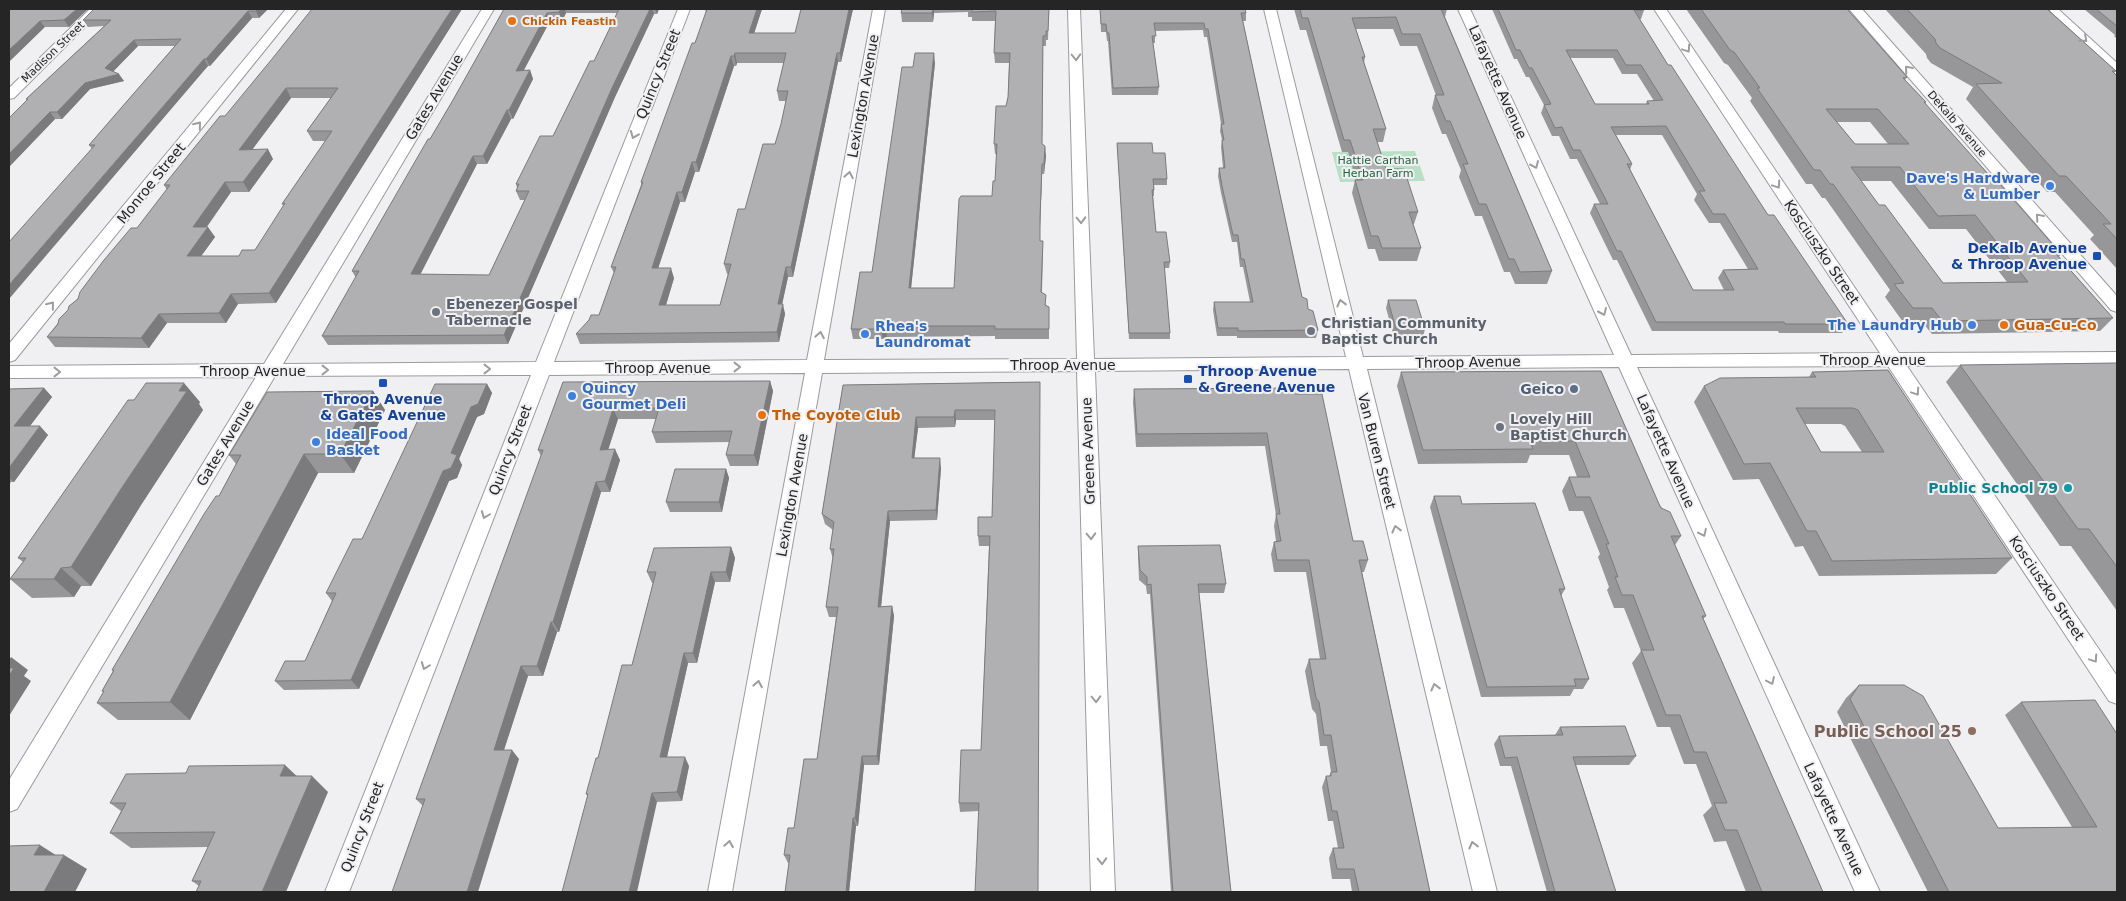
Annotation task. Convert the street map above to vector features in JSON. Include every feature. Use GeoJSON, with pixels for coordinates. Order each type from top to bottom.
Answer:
{"type":"FeatureCollection","features":[{"type":"Feature","properties":{"kind":"street","name":"Madison Street"},"geometry":{"type":"LineString","coordinates":[[9,95],[97,9]]}},
{"type":"Feature","properties":{"kind":"street","name":"Monroe Street"},"geometry":{"type":"LineString","coordinates":[[9,356],[292,9]]}},
{"type":"Feature","properties":{"kind":"street","name":"Gates Avenue"},"geometry":{"type":"LineString","coordinates":[[9,801],[488,9]]}},
{"type":"Feature","properties":{"kind":"street","name":"Quincy Street"},"geometry":{"type":"LineString","coordinates":[[337,892],[684,9]]}},
{"type":"Feature","properties":{"kind":"street","name":"Lexington Avenue"},"geometry":{"type":"LineString","coordinates":[[720,892],[879,9]]}},
{"type":"Feature","properties":{"kind":"street","name":"Greene Avenue"},"geometry":{"type":"LineString","coordinates":[[1074,9],[1102,892]]}},
{"type":"Feature","properties":{"kind":"street","name":"Van Buren Street"},"geometry":{"type":"LineString","coordinates":[[1270,9],[1485,892]]}},
{"type":"Feature","properties":{"kind":"street","name":"Lafayette Avenue"},"geometry":{"type":"LineString","coordinates":[[1464,9],[1868,892]]}},
{"type":"Feature","properties":{"kind":"street","name":"Kosciuszko Street"},"geometry":{"type":"LineString","coordinates":[[1660,9],[2117,694]]}},
{"type":"Feature","properties":{"kind":"street","name":"DeKalb Avenue"},"geometry":{"type":"LineString","coordinates":[[1855,9],[2117,306]]}},
{"type":"Feature","properties":{"kind":"street"},"geometry":{"type":"LineString","coordinates":[[2051,9],[2117,70]]}},
{"type":"Feature","properties":{"kind":"street","name":"Throop Avenue"},"geometry":{"type":"LineString","coordinates":[[9,372],[2117,358]]}},
{"type":"Feature","properties":{"kind":"green space","name":"Hattie Carthan Herban Farm"},"geometry":{"type":"Polygon","coordinates":[[[1415,151],[1425,181],[1340,182],[1332,152],[1415,151]]]}},
{"type":"Feature","properties":{"kind":"building"},"geometry":{"type":"Polygon","coordinates":[[[9,9],[77,9],[64,20],[40,21],[9,50],[9,9]]]}},
{"type":"Feature","properties":{"kind":"building"},"geometry":{"type":"Polygon","coordinates":[[[94,9],[258,9],[256,11],[248,11],[204,59],[9,285],[9,242],[95,145],[89,145],[181,39],[134,40],[105,68],[119,74],[85,83],[57,112],[50,112],[9,154],[9,118],[28,99],[26,99],[111,20],[83,20],[94,9]]]}},
{"type":"Feature","properties":{"kind":"building"},"geometry":{"type":"Polygon","coordinates":[[[312,9],[452,9],[269,293],[231,294],[219,313],[159,314],[141,338],[47,337],[69,306],[78,299],[80,292],[104,260],[131,228],[137,228],[170,185],[164,185],[220,116],[225,116],[312,9]],[[286,88],[239,150],[268,149],[243,182],[225,182],[193,227],[208,227],[187,256],[239,256],[242,250],[255,250],[285,203],[282,204],[332,131],[307,131],[338,88],[286,88]]]}},
{"type":"Feature","properties":{"kind":"building"},"geometry":{"type":"Polygon","coordinates":[[[504,9],[561,9],[559,12],[547,13],[516,71],[530,70],[483,156],[473,156],[411,274],[489,275],[529,191],[516,191],[519,184],[516,184],[540,136],[553,136],[590,61],[594,61],[619,9],[650,9],[612,88],[504,335],[322,336],[359,271],[352,271],[428,139],[430,139],[453,100],[504,9]]]}},
{"type":"Feature","properties":{"kind":"building"},"geometry":{"type":"Polygon","coordinates":[[[707,9],[757,9],[749,33],[795,33],[801,9],[849,9],[840,53],[837,53],[791,267],[786,267],[778,304],[783,304],[777,332],[576,334],[589,320],[591,315],[599,315],[616,267],[611,267],[643,182],[641,182],[692,43],[695,43],[707,9]],[[735,53],[734,56],[731,56],[696,162],[692,162],[682,192],[677,192],[652,268],[671,268],[659,305],[720,305],[731,264],[724,264],[738,209],[745,209],[763,144],[775,144],[781,124],[788,91],[777,91],[786,53],[735,53]]]}},
{"type":"Feature","properties":{"kind":"building"},"geometry":{"type":"Polygon","coordinates":[[[902,9],[933,9],[932,13],[901,13],[902,9]]]}},
{"type":"Feature","properties":{"kind":"building"},"geometry":{"type":"Polygon","coordinates":[[[972,9],[1049,9],[1048,31],[1046,31],[1046,36],[1043,36],[1042,144],[1045,146],[1044,164],[1042,164],[1040,241],[1043,241],[1041,292],[1046,295],[1045,305],[1049,307],[1049,329],[995,329],[995,326],[885,326],[881,329],[851,329],[860,272],[872,272],[902,67],[913,67],[915,53],[934,53],[909,288],[954,288],[959,199],[961,196],[992,196],[993,181],[995,181],[997,144],[994,144],[996,106],[1006,106],[1010,53],[994,53],[996,11],[972,12],[972,9]]]}},
{"type":"Feature","properties":{"kind":"building"},"geometry":{"type":"Polygon","coordinates":[[[1100,9],[1245,9],[1246,13],[1241,13],[1302,297],[1307,299],[1308,309],[1313,311],[1318,330],[1238,331],[1238,328],[1218,328],[1214,302],[1253,302],[1244,259],[1241,259],[1238,235],[1233,235],[1219,168],[1225,168],[1222,140],[1224,140],[1221,124],[1224,124],[1208,29],[1205,29],[1204,23],[1154,23],[1156,36],[1152,36],[1159,87],[1113,88],[1109,33],[1107,33],[1106,24],[1101,24],[1100,9]]]}},
{"type":"Feature","properties":{"kind":"building"},"geometry":{"type":"Polygon","coordinates":[[[1300,9],[1441,9],[1552,271],[1520,272],[1514,259],[1509,259],[1486,204],[1479,204],[1463,164],[1468,164],[1450,121],[1446,121],[1435,95],[1444,95],[1420,34],[1402,34],[1396,17],[1352,18],[1365,57],[1362,57],[1386,129],[1373,129],[1386,169],[1404,169],[1418,212],[1409,212],[1421,248],[1382,248],[1378,236],[1371,236],[1355,180],[1363,180],[1350,140],[1344,140],[1308,18],[1302,18],[1300,9]]]}},
{"type":"Feature","properties":{"kind":"building"},"geometry":{"type":"Polygon","coordinates":[[[1498,9],[1643,9],[1634,10],[1668,65],[1671,65],[1768,215],[1774,215],[1848,324],[1656,322],[1621,251],[1617,251],[1594,204],[1608,204],[1580,150],[1573,150],[1562,127],[1555,128],[1544,105],[1551,104],[1532,68],[1529,68],[1520,50],[1516,50],[1498,9]],[[1566,50],[1595,104],[1649,104],[1647,101],[1663,100],[1641,65],[1626,65],[1617,50],[1566,50]],[[1666,126],[1611,127],[1632,164],[1627,164],[1693,290],[1734,290],[1723,270],[1758,269],[1725,214],[1713,214],[1699,191],[1705,191],[1666,126]]]}},
{"type":"Feature","properties":{"kind":"building"},"geometry":{"type":"Polygon","coordinates":[[[1701,9],[1847,9],[1907,77],[1903,78],[1997,184],[2000,184],[2061,254],[2056,254],[2113,318],[1942,321],[1932,308],[1913,308],[1894,284],[1904,283],[1833,184],[1830,184],[1820,170],[1814,170],[1757,88],[1760,88],[1734,52],[1730,50],[1701,9]],[[1826,109],[1855,144],[1909,144],[1878,109],[1826,109]],[[1851,167],[1879,205],[1885,205],[1943,283],[2028,282],[1975,215],[1938,216],[1900,167],[1851,167]]]}},
{"type":"Feature","properties":{"kind":"building"},"geometry":{"type":"Polygon","coordinates":[[[1907,9],[2047,9],[2116,71],[2112,71],[2117,76],[2117,239],[2103,224],[2111,224],[2066,176],[2059,176],[1976,84],[2002,83],[1940,48],[1935,39],[1907,9]]]}},
{"type":"Feature","properties":{"kind":"building"},"geometry":{"type":"Polygon","coordinates":[[[2096,9],[2117,9],[2117,26],[2096,9]]]}},
{"type":"Feature","properties":{"kind":"building"},"geometry":{"type":"Polygon","coordinates":[[[1117,143],[1152,143],[1153,153],[1165,153],[1167,179],[1153,179],[1154,190],[1152,190],[1156,232],[1166,232],[1170,262],[1164,262],[1170,333],[1129,333],[1117,143]]]}},
{"type":"Feature","properties":{"kind":"building"},"geometry":{"type":"Polygon","coordinates":[[[1388,300],[1416,300],[1425,329],[1396,329],[1388,300]]]}},
{"type":"Feature","properties":{"kind":"building"},"geometry":{"type":"Polygon","coordinates":[[[2117,363],[2117,567],[2089,529],[2078,529],[1960,365],[2117,363]]]}},
{"type":"Feature","properties":{"kind":"building"},"geometry":{"type":"Polygon","coordinates":[[[1888,370],[2012,558],[1832,561],[1816,531],[1807,531],[1770,463],[1744,464],[1704,386],[1720,378],[1816,377],[1812,372],[1888,370]],[[1796,408],[1821,452],[1884,452],[1858,410],[1853,408],[1796,408]]]}},
{"type":"Feature","properties":{"kind":"building"},"geometry":{"type":"Polygon","coordinates":[[[1601,371],[1659,504],[1661,508],[1670,512],[1681,536],[1671,536],[1706,616],[1702,616],[1823,892],[1762,892],[1737,830],[1725,830],[1714,803],[1727,803],[1706,752],[1694,752],[1680,715],[1666,715],[1641,650],[1654,650],[1633,595],[1622,595],[1615,577],[1618,577],[1606,544],[1609,544],[1590,497],[1576,497],[1569,477],[1590,477],[1575,441],[1530,441],[1533,449],[1423,450],[1401,372],[1601,371]]]}},
{"type":"Feature","properties":{"kind":"building"},"geometry":{"type":"Polygon","coordinates":[[[770,381],[754,455],[726,455],[732,431],[652,432],[659,408],[613,409],[600,450],[615,449],[605,481],[596,482],[553,622],[551,622],[537,666],[521,666],[494,750],[512,750],[467,892],[392,892],[425,799],[416,799],[543,450],[538,450],[563,382],[770,381]]]}},
{"type":"Feature","properties":{"kind":"building"},"geometry":{"type":"Polygon","coordinates":[[[1040,382],[1038,892],[975,892],[979,803],[959,803],[961,750],[981,750],[990,536],[978,536],[978,517],[992,517],[995,410],[955,410],[954,417],[916,417],[912,458],[940,458],[936,510],[888,511],[878,607],[892,606],[877,756],[862,756],[855,818],[853,818],[846,892],[785,892],[790,855],[784,855],[788,828],[794,828],[804,759],[817,759],[838,607],[826,607],[834,549],[830,549],[834,522],[822,514],[843,385],[1040,382]]]}},
{"type":"Feature","properties":{"kind":"building"},"geometry":{"type":"Polygon","coordinates":[[[146,383],[184,383],[179,391],[187,391],[71,567],[61,568],[54,579],[10,579],[26,558],[18,558],[128,400],[134,400],[146,383]]]}},
{"type":"Feature","properties":{"kind":"building"},"geometry":{"type":"Polygon","coordinates":[[[435,384],[487,384],[478,404],[471,407],[451,453],[457,455],[451,468],[443,471],[351,680],[275,681],[285,661],[305,661],[336,593],[326,593],[353,539],[362,539],[435,384]]]}},
{"type":"Feature","properties":{"kind":"building"},"geometry":{"type":"Polygon","coordinates":[[[44,388],[14,426],[40,426],[9,468],[9,389],[44,388]]]}},
{"type":"Feature","properties":{"kind":"building"},"geometry":{"type":"Polygon","coordinates":[[[1294,388],[1295,394],[1322,394],[1353,541],[1363,541],[1368,560],[1359,560],[1430,892],[1359,892],[1354,869],[1337,869],[1333,848],[1344,848],[1337,811],[1332,811],[1326,776],[1331,776],[1331,772],[1337,772],[1331,735],[1324,735],[1309,659],[1326,659],[1309,560],[1277,560],[1274,542],[1281,541],[1276,514],[1280,514],[1267,433],[1137,434],[1134,389],[1294,388]]]}},
{"type":"Feature","properties":{"kind":"building"},"geometry":{"type":"Polygon","coordinates":[[[373,391],[340,454],[304,454],[170,702],[97,703],[114,670],[112,670],[204,514],[216,496],[219,496],[241,455],[229,455],[267,392],[373,391]]]}},
{"type":"Feature","properties":{"kind":"building"},"geometry":{"type":"Polygon","coordinates":[[[675,469],[726,469],[719,502],[666,502],[675,469]]]}},
{"type":"Feature","properties":{"kind":"building"},"geometry":{"type":"Polygon","coordinates":[[[1434,496],[1460,496],[1462,504],[1535,503],[1565,589],[1559,589],[1589,679],[1574,679],[1576,686],[1487,687],[1434,496]]]}},
{"type":"Feature","properties":{"kind":"building"},"geometry":{"type":"Polygon","coordinates":[[[1220,545],[1226,584],[1198,584],[1231,892],[1173,892],[1151,584],[1147,585],[1147,577],[1140,570],[1138,546],[1220,545]]]}},
{"type":"Feature","properties":{"kind":"building"},"geometry":{"type":"Polygon","coordinates":[[[731,547],[726,572],[711,572],[693,653],[684,653],[660,757],[685,757],[677,792],[652,793],[629,892],[562,892],[588,794],[586,794],[596,758],[598,758],[622,665],[632,665],[656,572],[647,572],[654,548],[731,547]]]}},
{"type":"Feature","properties":{"kind":"building"},"geometry":{"type":"Polygon","coordinates":[[[9,668],[14,668],[9,676],[9,668]]]}},
{"type":"Feature","properties":{"kind":"building"},"geometry":{"type":"Polygon","coordinates":[[[1859,685],[1904,685],[1923,696],[1998,828],[2097,827],[2021,702],[2095,700],[2117,734],[2117,892],[1949,892],[1850,699],[1859,685]]]}},
{"type":"Feature","properties":{"kind":"building"},"geometry":{"type":"Polygon","coordinates":[[[1625,726],[1636,756],[1573,757],[1616,892],[1555,892],[1517,757],[1505,758],[1499,736],[1563,735],[1560,727],[1625,726]]]}},
{"type":"Feature","properties":{"kind":"building"},"geometry":{"type":"Polygon","coordinates":[[[285,765],[280,776],[312,776],[262,892],[196,892],[201,881],[192,881],[215,832],[110,833],[126,803],[110,803],[126,774],[186,773],[189,766],[285,765]]]}},
{"type":"Feature","properties":{"kind":"building"},"geometry":{"type":"Polygon","coordinates":[[[40,845],[34,855],[64,855],[44,892],[9,892],[9,846],[40,845]]]}},
{"type":"Feature","properties":{"kind":"place","name":"Chickin Feastin"},"geometry":{"type":"Point","coordinates":[512,21]}},
{"type":"Feature","properties":{"kind":"place","name":"Dave's Hardware & Lumber"},"geometry":{"type":"Point","coordinates":[2050,186]}},
{"type":"Feature","properties":{"kind":"place","name":"DeKalb Avenue & Throop Avenue"},"geometry":{"type":"Point","coordinates":[2097,256]}},
{"type":"Feature","properties":{"kind":"place","name":"Ebenezer Gospel Tabernacle"},"geometry":{"type":"Point","coordinates":[436,312]}},
{"type":"Feature","properties":{"kind":"place","name":"The Laundry Hub"},"geometry":{"type":"Point","coordinates":[1972,325]}},
{"type":"Feature","properties":{"kind":"place","name":"Gua-Cu-Co"},"geometry":{"type":"Point","coordinates":[2004,325]}},
{"type":"Feature","properties":{"kind":"place","name":"Christian Community Baptist Church"},"geometry":{"type":"Point","coordinates":[1311,331]}},
{"type":"Feature","properties":{"kind":"place","name":"Rhea's Laundromat"},"geometry":{"type":"Point","coordinates":[865,334]}},
{"type":"Feature","properties":{"kind":"place","name":"Throop Avenue & Greene Avenue"},"geometry":{"type":"Point","coordinates":[1188,379]}},
{"type":"Feature","properties":{"kind":"place","name":"Throop Avenue & Gates Avenue"},"geometry":{"type":"Point","coordinates":[383,383]}},
{"type":"Feature","properties":{"kind":"place","name":"Geico"},"geometry":{"type":"Point","coordinates":[1574,389]}},
{"type":"Feature","properties":{"kind":"place","name":"Quincy Gourmet Deli"},"geometry":{"type":"Point","coordinates":[572,396]}},
{"type":"Feature","properties":{"kind":"place","name":"The Coyote Club"},"geometry":{"type":"Point","coordinates":[762,415]}},
{"type":"Feature","properties":{"kind":"place","name":"Lovely Hill Baptist Church"},"geometry":{"type":"Point","coordinates":[1500,427]}},
{"type":"Feature","properties":{"kind":"place","name":"Ideal Food Basket"},"geometry":{"type":"Point","coordinates":[316,442]}},
{"type":"Feature","properties":{"kind":"place","name":"Public School 79"},"geometry":{"type":"Point","coordinates":[2068,488]}},
{"type":"Feature","properties":{"kind":"place","name":"Public School 25"},"geometry":{"type":"Point","coordinates":[1972,731]}}]}
